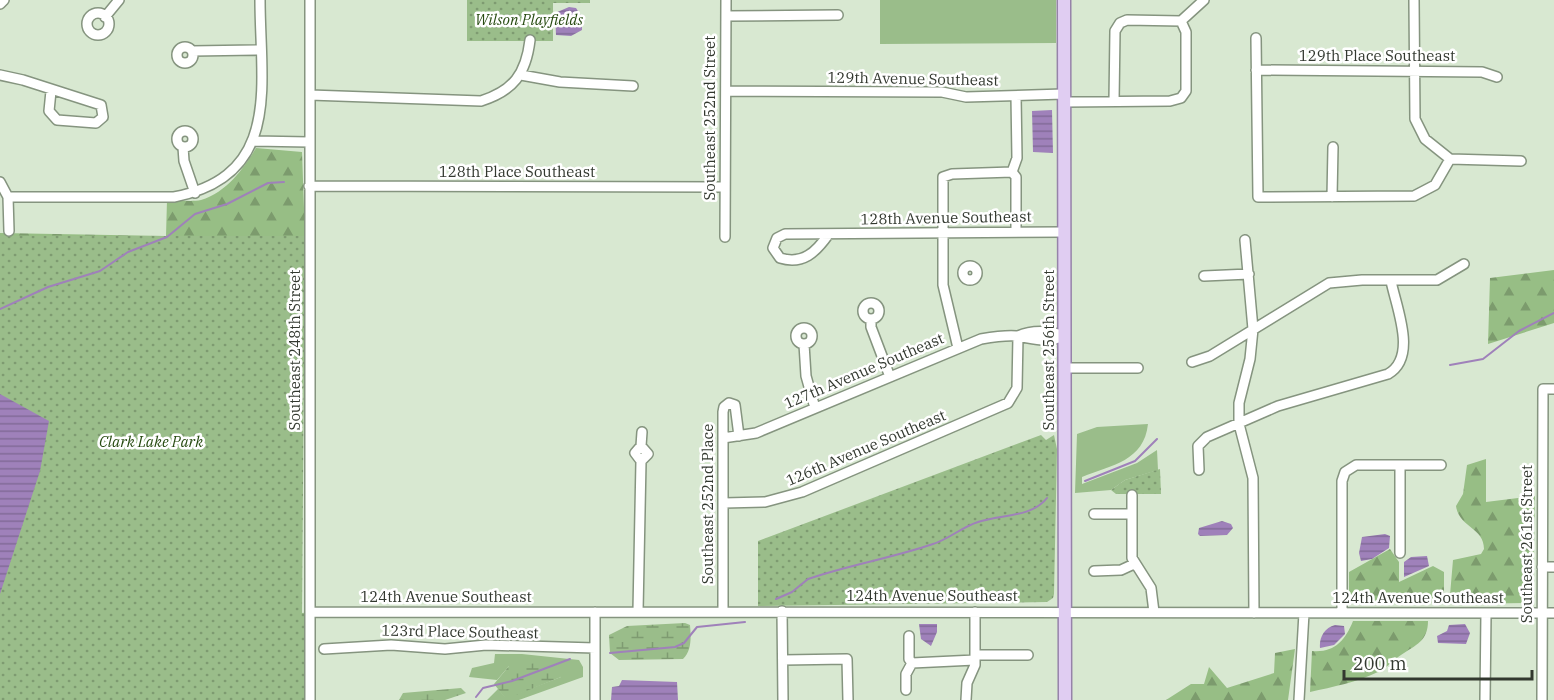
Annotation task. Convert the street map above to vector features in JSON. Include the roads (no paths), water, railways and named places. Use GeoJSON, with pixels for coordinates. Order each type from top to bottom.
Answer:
{"type":"FeatureCollection","features":[{"type":"Feature","properties":{"kind":"main road","name":"Southeast 256th Street"},"geometry":{"type":"LineString","coordinates":[[1064,0],[1065,700]]}},
{"type":"Feature","properties":{"kind":"street"},"geometry":{"type":"LineString","coordinates":[[0,4],[4,0]]}},
{"type":"Feature","properties":{"kind":"street"},"geometry":{"type":"LineString","coordinates":[[105,17],[119,0]]}},
{"type":"Feature","properties":{"kind":"street"},"geometry":{"type":"LineString","coordinates":[[9,197],[174,197],[195,193],[220,182],[234,170],[254,141],[261,111],[260,0]]}},
{"type":"Feature","properties":{"kind":"street","name":"Southeast 248th Street"},"geometry":{"type":"LineString","coordinates":[[310,0],[310,700]]}},
{"type":"Feature","properties":{"kind":"street","name":"Southeast 252nd Street"},"geometry":{"type":"LineString","coordinates":[[724,237],[726,0]]}},
{"type":"Feature","properties":{"kind":"street"},"geometry":{"type":"LineString","coordinates":[[1114,101],[1115,31],[1120,23],[1127,20],[1181,21],[1204,0]]}},
{"type":"Feature","properties":{"kind":"street"},"geometry":{"type":"LineString","coordinates":[[1414,0],[1413,109],[1419,130],[1435,148],[1450,159],[1521,161]]}},
{"type":"Feature","properties":{"kind":"street"},"geometry":{"type":"LineString","coordinates":[[726,16],[838,15]]}},
{"type":"Feature","properties":{"kind":"street","name":"129th Avenue Southeast"},"geometry":{"type":"LineString","coordinates":[[726,91],[942,92],[966,97],[1016,96],[1114,101],[1170,101],[1181,98],[1186,91],[1186,32],[1181,21]]}},
{"type":"Feature","properties":{"kind":"street"},"geometry":{"type":"LineString","coordinates":[[1256,38],[1258,197],[1414,196],[1435,185],[1450,159]]}},
{"type":"Feature","properties":{"kind":"street"},"geometry":{"type":"LineString","coordinates":[[310,95],[481,101],[500,93],[521,75],[528,58],[530,40]]}},
{"type":"Feature","properties":{"kind":"street"},"geometry":{"type":"LineString","coordinates":[[192,51],[260,50]]}},
{"type":"Feature","properties":{"kind":"street","name":"129th Place Southeast"},"geometry":{"type":"LineString","coordinates":[[1256,70],[1482,72],[1497,77]]}},
{"type":"Feature","properties":{"kind":"street"},"geometry":{"type":"LineString","coordinates":[[0,75],[101,105],[103,117],[96,123],[57,120],[49,111],[51,91]]}},
{"type":"Feature","properties":{"kind":"street"},"geometry":{"type":"LineString","coordinates":[[521,75],[560,82],[633,86]]}},
{"type":"Feature","properties":{"kind":"street"},"geometry":{"type":"LineString","coordinates":[[1012,172],[1017,158],[1016,96]]}},
{"type":"Feature","properties":{"kind":"street"},"geometry":{"type":"LineString","coordinates":[[254,141],[309,142]]}},
{"type":"Feature","properties":{"kind":"street"},"geometry":{"type":"LineString","coordinates":[[183,147],[184,161],[195,193]]}},
{"type":"Feature","properties":{"kind":"street"},"geometry":{"type":"LineString","coordinates":[[1332,197],[1333,147]]}},
{"type":"Feature","properties":{"kind":"street"},"geometry":{"type":"LineString","coordinates":[[958,348],[946,305],[943,272],[943,177],[952,174],[1012,172]]}},
{"type":"Feature","properties":{"kind":"street"},"geometry":{"type":"LineString","coordinates":[[1012,172],[1016,177],[1016,231]]}},
{"type":"Feature","properties":{"kind":"street"},"geometry":{"type":"LineString","coordinates":[[0,182],[9,197],[9,231]]}},
{"type":"Feature","properties":{"kind":"street","name":"128th Place Southeast"},"geometry":{"type":"LineString","coordinates":[[309,186],[725,187]]}},
{"type":"Feature","properties":{"kind":"street","name":"128th Avenue Southeast"},"geometry":{"type":"LineString","coordinates":[[828,234],[819,248],[806,258],[785,259],[778,256],[773,248],[775,240],[781,235],[828,234],[943,235],[952,231],[1064,232]]}},
{"type":"Feature","properties":{"kind":"street"},"geometry":{"type":"LineString","coordinates":[[1245,240],[1253,329],[1250,359],[1239,403],[1239,424],[1253,478],[1254,613]]}},
{"type":"Feature","properties":{"kind":"street"},"geometry":{"type":"LineString","coordinates":[[1192,362],[1210,356],[1329,283],[1362,280],[1437,280],[1464,264]]}},
{"type":"Feature","properties":{"kind":"street"},"geometry":{"type":"LineString","coordinates":[[943,272],[963,272]]}},
{"type":"Feature","properties":{"kind":"street"},"geometry":{"type":"LineString","coordinates":[[1204,276],[1249,274]]}},
{"type":"Feature","properties":{"kind":"street"},"geometry":{"type":"LineString","coordinates":[[1199,470],[1197,451],[1200,442],[1278,406],[1388,374],[1397,369],[1403,355],[1403,341],[1391,281]]}},
{"type":"Feature","properties":{"kind":"street"},"geometry":{"type":"LineString","coordinates":[[871,319],[871,327],[891,377]]}},
{"type":"Feature","properties":{"kind":"street","name":"127th Avenue Southeast"},"geometry":{"type":"LineString","coordinates":[[723,438],[756,433],[981,339],[1018,336],[1026,339],[1055,340],[1064,336]]}},
{"type":"Feature","properties":{"kind":"street","name":"126th Avenue Southeast"},"geometry":{"type":"LineString","coordinates":[[724,503],[765,502],[802,492],[1000,407],[1013,398],[1019,375],[1018,336]]}},
{"type":"Feature","properties":{"kind":"street"},"geometry":{"type":"LineString","coordinates":[[804,344],[806,376],[815,408]]}},
{"type":"Feature","properties":{"kind":"street"},"geometry":{"type":"LineString","coordinates":[[1064,368],[1138,368]]}},
{"type":"Feature","properties":{"kind":"street","name":"Southeast 261st Street"},"geometry":{"type":"LineString","coordinates":[[1542,700],[1543,389],[1554,389]]}},
{"type":"Feature","properties":{"kind":"street","name":"Southeast 252nd Place"},"geometry":{"type":"LineString","coordinates":[[723,610],[723,412],[724,407],[729,403],[738,409],[739,436]]}},
{"type":"Feature","properties":{"kind":"street"},"geometry":{"type":"LineString","coordinates":[[638,611],[641,461],[635,453],[642,446],[642,432]]}},
{"type":"Feature","properties":{"kind":"street"},"geometry":{"type":"LineString","coordinates":[[1342,613],[1342,481],[1348,469],[1356,465],[1441,465]]}},
{"type":"Feature","properties":{"kind":"street"},"geometry":{"type":"LineString","coordinates":[[1400,465],[1400,553]]}},
{"type":"Feature","properties":{"kind":"street"},"geometry":{"type":"LineString","coordinates":[[1132,495],[1131,554],[1134,564],[1151,588],[1154,612]]}},
{"type":"Feature","properties":{"kind":"street"},"geometry":{"type":"LineString","coordinates":[[1094,514],[1132,514]]}},
{"type":"Feature","properties":{"kind":"street"},"geometry":{"type":"LineString","coordinates":[[1094,571],[1121,570],[1134,564]]}},
{"type":"Feature","properties":{"kind":"street"},"geometry":{"type":"LineString","coordinates":[[1542,567],[1554,567]]}},
{"type":"Feature","properties":{"kind":"street","name":"124th Avenue Southeast"},"geometry":{"type":"LineString","coordinates":[[310,612],[723,610],[1554,613]]}},
{"type":"Feature","properties":{"kind":"street"},"geometry":{"type":"LineString","coordinates":[[782,611],[783,700]]}},
{"type":"Feature","properties":{"kind":"street"},"geometry":{"type":"LineString","coordinates":[[595,612],[595,700]]}},
{"type":"Feature","properties":{"kind":"street"},"geometry":{"type":"LineString","coordinates":[[966,700],[967,683],[975,658],[975,612]]}},
{"type":"Feature","properties":{"kind":"street"},"geometry":{"type":"LineString","coordinates":[[1299,700],[1304,613]]}},
{"type":"Feature","properties":{"kind":"street"},"geometry":{"type":"LineString","coordinates":[[1485,700],[1486,613]]}},
{"type":"Feature","properties":{"kind":"street"},"geometry":{"type":"LineString","coordinates":[[909,636],[909,659],[912,663]]}},
{"type":"Feature","properties":{"kind":"street","name":"123rd Place Southeast"},"geometry":{"type":"LineString","coordinates":[[324,649],[391,645],[445,649],[486,645],[595,648]]}},
{"type":"Feature","properties":{"kind":"street"},"geometry":{"type":"LineString","coordinates":[[912,663],[1028,655]]}},
{"type":"Feature","properties":{"kind":"street"},"geometry":{"type":"LineString","coordinates":[[783,660],[847,659],[848,700]]}},
{"type":"Feature","properties":{"kind":"street"},"geometry":{"type":"LineString","coordinates":[[906,690],[906,674],[912,663]]}},
{"type":"Feature","properties":{"kind":"waterway"},"geometry":{"type":"LineString","coordinates":[[0,309],[48,287],[100,271],[128,252],[167,237],[195,214],[227,204],[268,183],[284,182]]}},
{"type":"Feature","properties":{"kind":"waterway"},"geometry":{"type":"LineString","coordinates":[[1450,365],[1483,359],[1519,331],[1554,313]]}},
{"type":"Feature","properties":{"kind":"waterway"},"geometry":{"type":"LineString","coordinates":[[1085,481],[1135,461],[1157,439]]}},
{"type":"Feature","properties":{"kind":"waterway"},"geometry":{"type":"LineString","coordinates":[[776,599],[792,592],[808,579],[933,544],[978,522],[1033,509],[1047,498]]}},
{"type":"Feature","properties":{"kind":"waterway"},"geometry":{"type":"LineString","coordinates":[[610,653],[675,647],[684,643],[697,627],[745,622]]}},
{"type":"Feature","properties":{"kind":"waterway"},"geometry":{"type":"LineString","coordinates":[[476,697],[483,688],[512,681],[570,659]]}},
{"type":"Feature","properties":{"kind":"park label","name":"Wilson Playfields"},"geometry":{"type":"Point","coordinates":[529,20]}},
{"type":"Feature","properties":{"kind":"park label","name":"Clark Lake Park"},"geometry":{"type":"Point","coordinates":[151,442]}}]}
